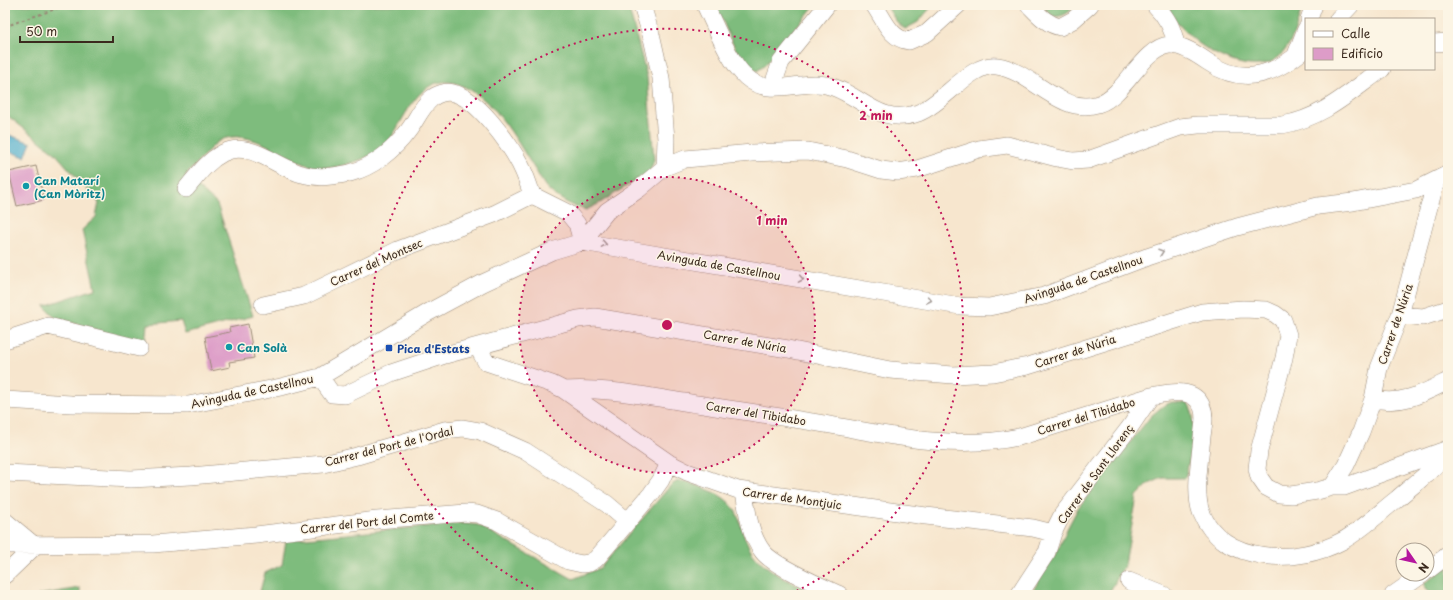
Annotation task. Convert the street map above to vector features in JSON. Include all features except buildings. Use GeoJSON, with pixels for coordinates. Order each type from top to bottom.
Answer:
{"type":"FeatureCollection","features":[{"type":"Feature","properties":{"kind":"street"},"geometry":{"type":"LineString","coordinates":[[642,5],[652,38],[661,78],[666,139],[665,167]]}},
{"type":"Feature","properties":{"kind":"street"},"geometry":{"type":"LineString","coordinates":[[705,5],[737,66],[746,77],[757,84],[772,87],[821,84],[833,86],[882,114],[896,117],[921,112],[944,97],[975,71],[984,67],[996,65],[1008,69],[1065,101],[1079,106],[1091,106],[1108,100],[1144,62],[1158,50],[1169,45],[1189,51],[1216,67],[1250,76],[1264,74],[1282,67],[1301,53],[1305,34]]}},
{"type":"Feature","properties":{"kind":"street"},"geometry":{"type":"LineString","coordinates":[[772,87],[781,62],[827,5]]}},
{"type":"Feature","properties":{"kind":"street"},"geometry":{"type":"LineString","coordinates":[[874,5],[888,29],[896,36],[909,41],[927,33],[958,5]]}},
{"type":"Feature","properties":{"kind":"street"},"geometry":{"type":"LineString","coordinates":[[1029,5],[1052,26],[1060,27],[1073,20],[1090,5]]}},
{"type":"Feature","properties":{"kind":"street"},"geometry":{"type":"LineString","coordinates":[[1155,5],[1162,12],[1175,33],[1176,46]]}},
{"type":"Feature","properties":{"kind":"street"},"geometry":{"type":"LineString","coordinates":[[1309,18],[1314,5]]}},
{"type":"Feature","properties":{"kind":"street"},"geometry":{"type":"LineString","coordinates":[[1339,18],[1351,5]]}},
{"type":"Feature","properties":{"kind":"street"},"geometry":{"type":"LineString","coordinates":[[1435,43],[1448,42]]}},
{"type":"Feature","properties":{"kind":"street"},"geometry":{"type":"LineString","coordinates":[[573,244],[607,211],[639,189],[665,167],[685,159],[808,151],[881,170],[898,172],[917,169],[979,149],[1007,144],[1057,158],[1073,161],[1088,160],[1180,127],[1198,125],[1282,125],[1295,123],[1311,118],[1331,106],[1381,70]]}},
{"type":"Feature","properties":{"kind":"street"},"geometry":{"type":"LineString","coordinates":[[186,189],[202,169],[214,158],[232,150],[257,154],[303,174],[322,177],[364,169],[387,154],[397,144],[408,132],[431,98],[443,92],[453,92],[466,97],[487,117],[497,130],[519,162],[532,195],[568,213],[577,224],[573,244]]}},
{"type":"Feature","properties":{"kind":"street","name":"Avinguda de Castellnou"},"geometry":{"type":"LineString","coordinates":[[5,400],[78,404],[188,405],[320,377],[429,312],[483,283],[573,244],[960,306],[989,307],[1044,296],[1133,262],[1237,227],[1318,206],[1360,201],[1416,190],[1442,178]]}},
{"type":"Feature","properties":{"kind":"street","name":"Carrer de Núria"},"geometry":{"type":"LineString","coordinates":[[320,377],[332,394],[345,395],[391,373],[445,355],[578,319],[595,317],[788,349],[890,370],[946,374],[979,374],[1008,371],[1028,366],[1202,312],[1243,309],[1266,310],[1276,314],[1283,320],[1288,335],[1284,358],[1258,451],[1259,477],[1266,487],[1279,494],[1291,495],[1317,491],[1332,486],[1346,465],[1373,399],[1379,368],[1400,315],[1442,178]]}},
{"type":"Feature","properties":{"kind":"street","name":"Carrer del Montsec"},"geometry":{"type":"LineString","coordinates":[[263,305],[304,296],[398,250],[494,214],[532,195]]}},
{"type":"Feature","properties":{"kind":"street"},"geometry":{"type":"LineString","coordinates":[[1400,315],[1423,317],[1448,309]]}},
{"type":"Feature","properties":{"kind":"street"},"geometry":{"type":"LineString","coordinates":[[5,340],[48,326],[139,348]]}},
{"type":"Feature","properties":{"kind":"street","name":"Carrer de Montjuic"},"geometry":{"type":"LineString","coordinates":[[485,345],[481,353],[486,362],[552,384],[564,390],[669,463],[693,474],[744,491],[926,516],[1033,528],[1053,533]]}},
{"type":"Feature","properties":{"kind":"street"},"geometry":{"type":"LineString","coordinates":[[1373,399],[1384,401],[1402,401],[1448,382]]}},
{"type":"Feature","properties":{"kind":"street","name":"Carrer del Tibidabo"},"geometry":{"type":"LineString","coordinates":[[564,390],[605,390],[789,418],[913,440],[957,443],[1004,440],[1019,437],[1151,396],[1169,393],[1186,393],[1199,401],[1204,415],[1198,485],[1201,511],[1207,523],[1220,538],[1241,551],[1253,554],[1299,554],[1329,547],[1342,541],[1364,526],[1409,488],[1448,451]]}},
{"type":"Feature","properties":{"kind":"street","name":"Carrer de Sant Llorenç"},"geometry":{"type":"LineString","coordinates":[[1019,595],[1047,552],[1053,533],[1062,515],[1112,451],[1151,396]]}},
{"type":"Feature","properties":{"kind":"street","name":"Carrer del Port de l'Ordal"},"geometry":{"type":"LineString","coordinates":[[5,473],[131,479],[176,477],[315,465],[357,456],[445,430],[463,428],[480,431],[525,451],[607,504],[627,521]]}},
{"type":"Feature","properties":{"kind":"street"},"geometry":{"type":"LineString","coordinates":[[1332,486],[1344,487],[1448,451]]}},
{"type":"Feature","properties":{"kind":"street","name":"Carrer del Port del Comte"},"geometry":{"type":"LineString","coordinates":[[5,545],[111,546],[181,542],[377,520],[466,513],[477,514],[497,521],[568,561],[582,564],[590,563],[596,559],[654,490],[669,463]]}},
{"type":"Feature","properties":{"kind":"street"},"geometry":{"type":"LineString","coordinates":[[744,491],[750,523],[756,541],[763,553],[787,568],[840,595]]}},
{"type":"Feature","properties":{"kind":"street"},"geometry":{"type":"LineString","coordinates":[[5,521],[35,546],[5,575]]}},
{"type":"Feature","properties":{"kind":"street"},"geometry":{"type":"LineString","coordinates":[[1435,565],[1448,555]]}},
{"type":"Feature","properties":{"kind":"street"},"geometry":{"type":"LineString","coordinates":[[1129,581],[1164,595]]}},
{"type":"Feature","properties":{"kind":"street"},"geometry":{"type":"LineString","coordinates":[[1393,595],[1412,582]]}},
{"type":"Feature","properties":{"kind":"path"},"geometry":{"type":"LineString","coordinates":[[5,27],[22,20],[37,17],[65,5]]}},
{"type":"Feature","properties":{"kind":"green space"},"geometry":{"type":"Polygon","coordinates":[[[5,5],[628,5],[647,77],[654,160],[650,171],[600,203],[586,210],[577,207],[559,198],[546,187],[511,132],[493,108],[471,90],[458,84],[444,82],[433,84],[423,91],[407,111],[385,146],[355,162],[331,168],[318,168],[307,165],[269,146],[243,137],[231,137],[219,141],[185,176],[217,204],[253,316],[185,334],[181,321],[147,324],[145,344],[56,318],[44,306],[95,289],[82,230],[96,217],[99,203],[55,153],[8,116],[5,117],[5,5]]]}},
{"type":"Feature","properties":{"kind":"green space"},"geometry":{"type":"Polygon","coordinates":[[[716,5],[815,5],[765,65],[757,71],[742,59],[737,51],[716,5]]]}},
{"type":"Feature","properties":{"kind":"green space"},"geometry":{"type":"Polygon","coordinates":[[[886,5],[933,5],[918,22],[905,29],[896,21],[886,5]]]}},
{"type":"Feature","properties":{"kind":"green space"},"geometry":{"type":"Polygon","coordinates":[[[1043,5],[1076,5],[1065,14],[1051,16],[1043,5]]]}},
{"type":"Feature","properties":{"kind":"green space"},"geometry":{"type":"Polygon","coordinates":[[[1166,5],[1302,5],[1296,29],[1285,50],[1275,60],[1263,64],[1250,65],[1222,57],[1197,42],[1182,28],[1166,5]]]}},
{"type":"Feature","properties":{"kind":"green space"},"geometry":{"type":"Polygon","coordinates":[[[1172,402],[1188,403],[1192,411],[1194,429],[1193,440],[1185,478],[1162,478],[1149,484],[1137,496],[1125,564],[1108,595],[1030,595],[1059,548],[1078,508],[1151,416],[1163,406],[1172,402]]]}},
{"type":"Feature","properties":{"kind":"green space"},"geometry":{"type":"Polygon","coordinates":[[[678,481],[688,482],[704,488],[719,495],[729,503],[735,511],[745,538],[757,558],[778,575],[817,595],[259,595],[265,573],[282,565],[286,540],[460,523],[478,525],[573,579],[600,568],[671,485],[678,481]]]}},
{"type":"Feature","properties":{"kind":"green space"},"geometry":{"type":"Polygon","coordinates":[[[1448,565],[1448,595],[1430,595],[1424,584],[1427,582],[1435,582],[1435,575],[1448,565]]]}},
{"type":"Feature","properties":{"kind":"green space"},"geometry":{"type":"Polygon","coordinates":[[[80,588],[80,595],[38,595],[80,588]]]}},
{"type":"Feature","properties":{"kind":"water"},"geometry":{"type":"Polygon","coordinates":[[[9,135],[31,143],[25,157],[5,150],[9,135]]]}},
{"type":"Feature","properties":{"kind":"place","name":"Can Matarí (Can Mòritz)"},"geometry":{"type":"Point","coordinates":[26,186]}},
{"type":"Feature","properties":{"kind":"place","name":"Can Solà"},"geometry":{"type":"Point","coordinates":[229,347]}},
{"type":"Feature","properties":{"kind":"place","name":"Pica d'Estats"},"geometry":{"type":"Point","coordinates":[389,348]}}]}
